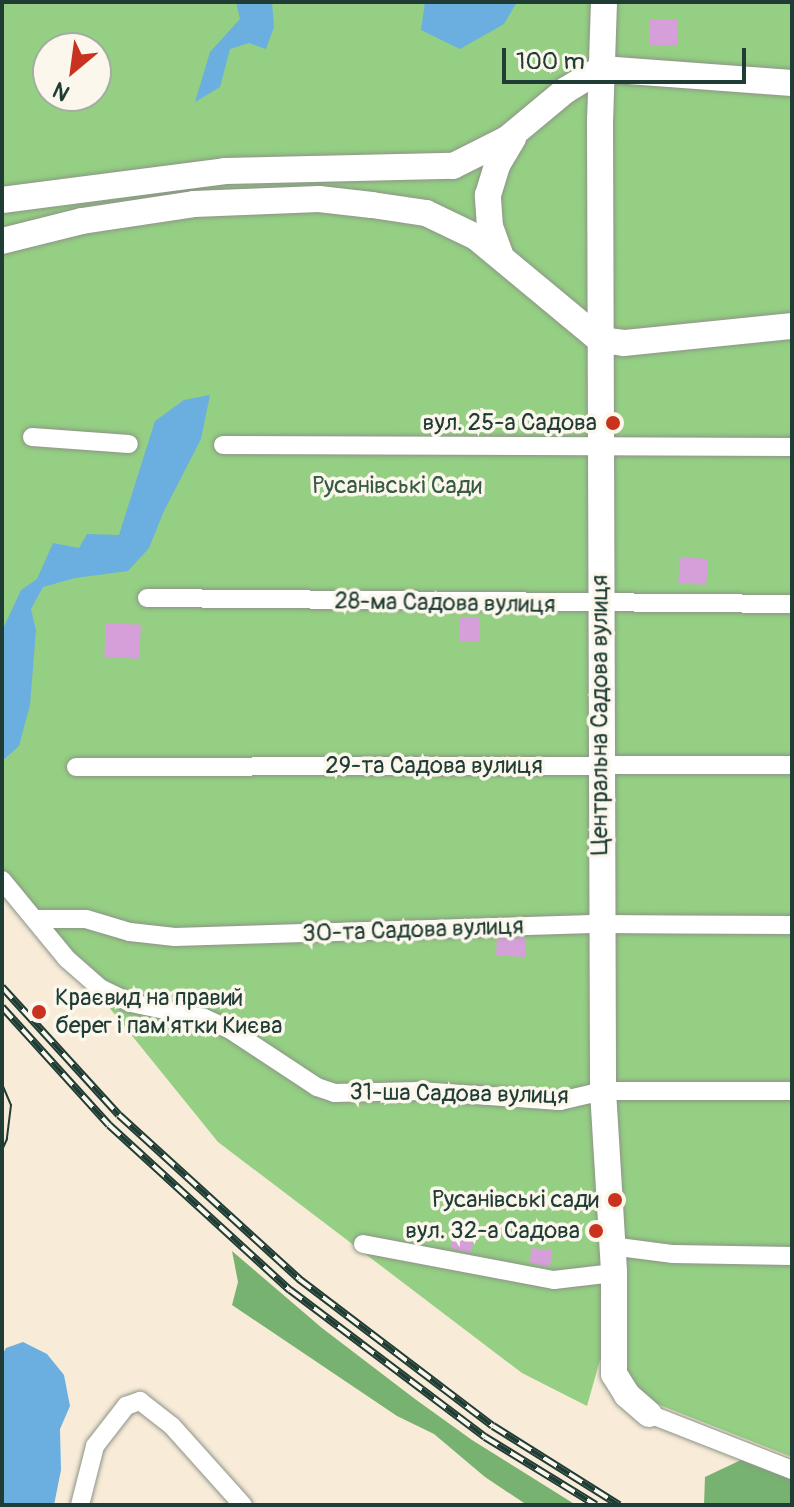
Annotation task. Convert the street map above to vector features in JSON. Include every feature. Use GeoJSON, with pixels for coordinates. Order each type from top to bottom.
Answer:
{"type":"FeatureCollection","features":[{"type":"Feature","properties":{"kind":"main road","name":"Центральна Садова вулиця"},"geometry":{"type":"LineString","coordinates":[[604,2],[600,340],[603,1091],[614,1273],[614,1374],[627,1395],[649,1414]]}},
{"type":"Feature","properties":{"kind":"main road"},"geometry":{"type":"LineString","coordinates":[[2,200],[225,171],[453,166],[480,156],[517,131],[566,90],[601,69],[792,83]]}},
{"type":"Feature","properties":{"kind":"main road"},"geometry":{"type":"LineString","coordinates":[[500,254],[490,227],[488,195],[497,165],[517,131]]}},
{"type":"Feature","properties":{"kind":"main road"},"geometry":{"type":"LineString","coordinates":[[2,241],[82,221],[151,209],[243,200],[319,199],[426,213],[476,237],[600,340],[624,343],[792,326]]}},
{"type":"Feature","properties":{"kind":"street"},"geometry":{"type":"LineString","coordinates":[[32,437],[129,444]]}},
{"type":"Feature","properties":{"kind":"street"},"geometry":{"type":"LineString","coordinates":[[223,445],[792,447]]}},
{"type":"Feature","properties":{"kind":"street","name":"28-ма Садова вулиця"},"geometry":{"type":"LineString","coordinates":[[147,598],[600,605],[792,604]]}},
{"type":"Feature","properties":{"kind":"street","name":"29-та Садова вулиця"},"geometry":{"type":"LineString","coordinates":[[76,767],[792,765]]}},
{"type":"Feature","properties":{"kind":"street","name":"31-ша Садова вулиця"},"geometry":{"type":"LineString","coordinates":[[2,880],[67,959],[100,988],[131,1003],[204,1018],[229,1029],[317,1087],[334,1093],[419,1091],[560,1101],[603,1091],[792,1091]]}},
{"type":"Feature","properties":{"kind":"street","name":"30-та Садова вулиця"},"geometry":{"type":"LineString","coordinates":[[36,919],[86,919],[130,932],[175,937],[600,924],[792,925]]}},
{"type":"Feature","properties":{"kind":"street"},"geometry":{"type":"LineString","coordinates":[[363,1244],[554,1280],[614,1273]]}},
{"type":"Feature","properties":{"kind":"street"},"geometry":{"type":"LineString","coordinates":[[611,1246],[673,1254],[792,1256]]}},
{"type":"Feature","properties":{"kind":"street"},"geometry":{"type":"LineString","coordinates":[[80,1505],[95,1446],[126,1406],[140,1401],[172,1426],[243,1505]]}},
{"type":"Feature","properties":{"kind":"street"},"geometry":{"type":"LineString","coordinates":[[649,1414],[792,1470]]}},
{"type":"Feature","properties":{"kind":"green space","name":"Русанівські Сади"},"geometry":{"type":"Polygon","coordinates":[[[2,2],[792,2],[792,1457],[657,1404],[624,1376],[622,1363],[600,1360],[587,1406],[522,1373],[218,1142],[2,875],[2,2]]]}},
{"type":"Feature","properties":{"kind":"green space"},"geometry":{"type":"Polygon","coordinates":[[[232,1251],[322,1328],[415,1399],[472,1440],[576,1505],[527,1505],[485,1477],[434,1434],[397,1416],[232,1305],[238,1282],[232,1251]]]}},
{"type":"Feature","properties":{"kind":"green space"},"geometry":{"type":"Polygon","coordinates":[[[741,1460],[792,1480],[792,1505],[704,1505],[705,1477],[741,1460]]]}},
{"type":"Feature","properties":{"kind":"water"},"geometry":{"type":"Polygon","coordinates":[[[236,2],[272,2],[274,27],[266,49],[249,43],[230,49],[220,87],[195,102],[210,52],[240,19],[236,2]]]}},
{"type":"Feature","properties":{"kind":"water"},"geometry":{"type":"Polygon","coordinates":[[[425,2],[517,2],[504,24],[460,49],[421,30],[425,2]]]}},
{"type":"Feature","properties":{"kind":"water"},"geometry":{"type":"Polygon","coordinates":[[[210,395],[201,439],[163,513],[149,548],[128,571],[75,578],[43,587],[31,609],[36,630],[30,705],[19,746],[2,761],[2,631],[21,590],[37,579],[53,543],[79,548],[87,534],[119,535],[155,421],[184,400],[210,395]]]}},
{"type":"Feature","properties":{"kind":"water"},"geometry":{"type":"Polygon","coordinates":[[[23,1342],[47,1354],[64,1375],[70,1406],[60,1429],[61,1470],[54,1505],[2,1505],[2,1355],[6,1348],[23,1342]]]}},
{"type":"Feature","properties":{"kind":"building"},"geometry":{"type":"Polygon","coordinates":[[[650,20],[677,20],[677,45],[650,45],[650,20]]]}},
{"type":"Feature","properties":{"kind":"building"},"geometry":{"type":"Polygon","coordinates":[[[680,557],[708,559],[706,585],[678,583],[680,557]]]}},
{"type":"Feature","properties":{"kind":"building"},"geometry":{"type":"Polygon","coordinates":[[[459,617],[480,617],[480,641],[459,641],[459,617]]]}},
{"type":"Feature","properties":{"kind":"building"},"geometry":{"type":"Polygon","coordinates":[[[106,623],[141,625],[139,659],[104,657],[106,623]]]}},
{"type":"Feature","properties":{"kind":"building"},"geometry":{"type":"Polygon","coordinates":[[[497,936],[526,938],[525,957],[496,955],[497,936]]]}},
{"type":"Feature","properties":{"kind":"building"},"geometry":{"type":"Polygon","coordinates":[[[456,1225],[476,1230],[471,1253],[450,1248],[456,1225]]]}},
{"type":"Feature","properties":{"kind":"building"},"geometry":{"type":"Polygon","coordinates":[[[531,1248],[552,1250],[550,1267],[530,1263],[531,1248]]]}},
{"type":"Feature","properties":{"kind":"tram line"},"geometry":{"type":"LineString","coordinates":[[2,1084],[11,1105],[7,1139],[2,1150]]}},
{"type":"Feature","properties":{"kind":"railway"},"geometry":{"type":"LineString","coordinates":[[2,987],[119,1115],[299,1279],[493,1426],[619,1505]]}},
{"type":"Feature","properties":{"kind":"railway"},"geometry":{"type":"LineString","coordinates":[[2,1007],[109,1125],[290,1290],[485,1437],[596,1505]]}},
{"type":"Feature","properties":{"kind":"place","name":"вул. 25-а Садова"},"geometry":{"type":"Point","coordinates":[613,423]}},
{"type":"Feature","properties":{"kind":"place","name":"Краєвид на правий берег і пам'ятки Києва"},"geometry":{"type":"Point","coordinates":[39,1012]}},
{"type":"Feature","properties":{"kind":"place","name":"Русанівські сади"},"geometry":{"type":"Point","coordinates":[615,1200]}},
{"type":"Feature","properties":{"kind":"place","name":"вул. 32-а Садова"},"geometry":{"type":"Point","coordinates":[596,1231]}}]}
